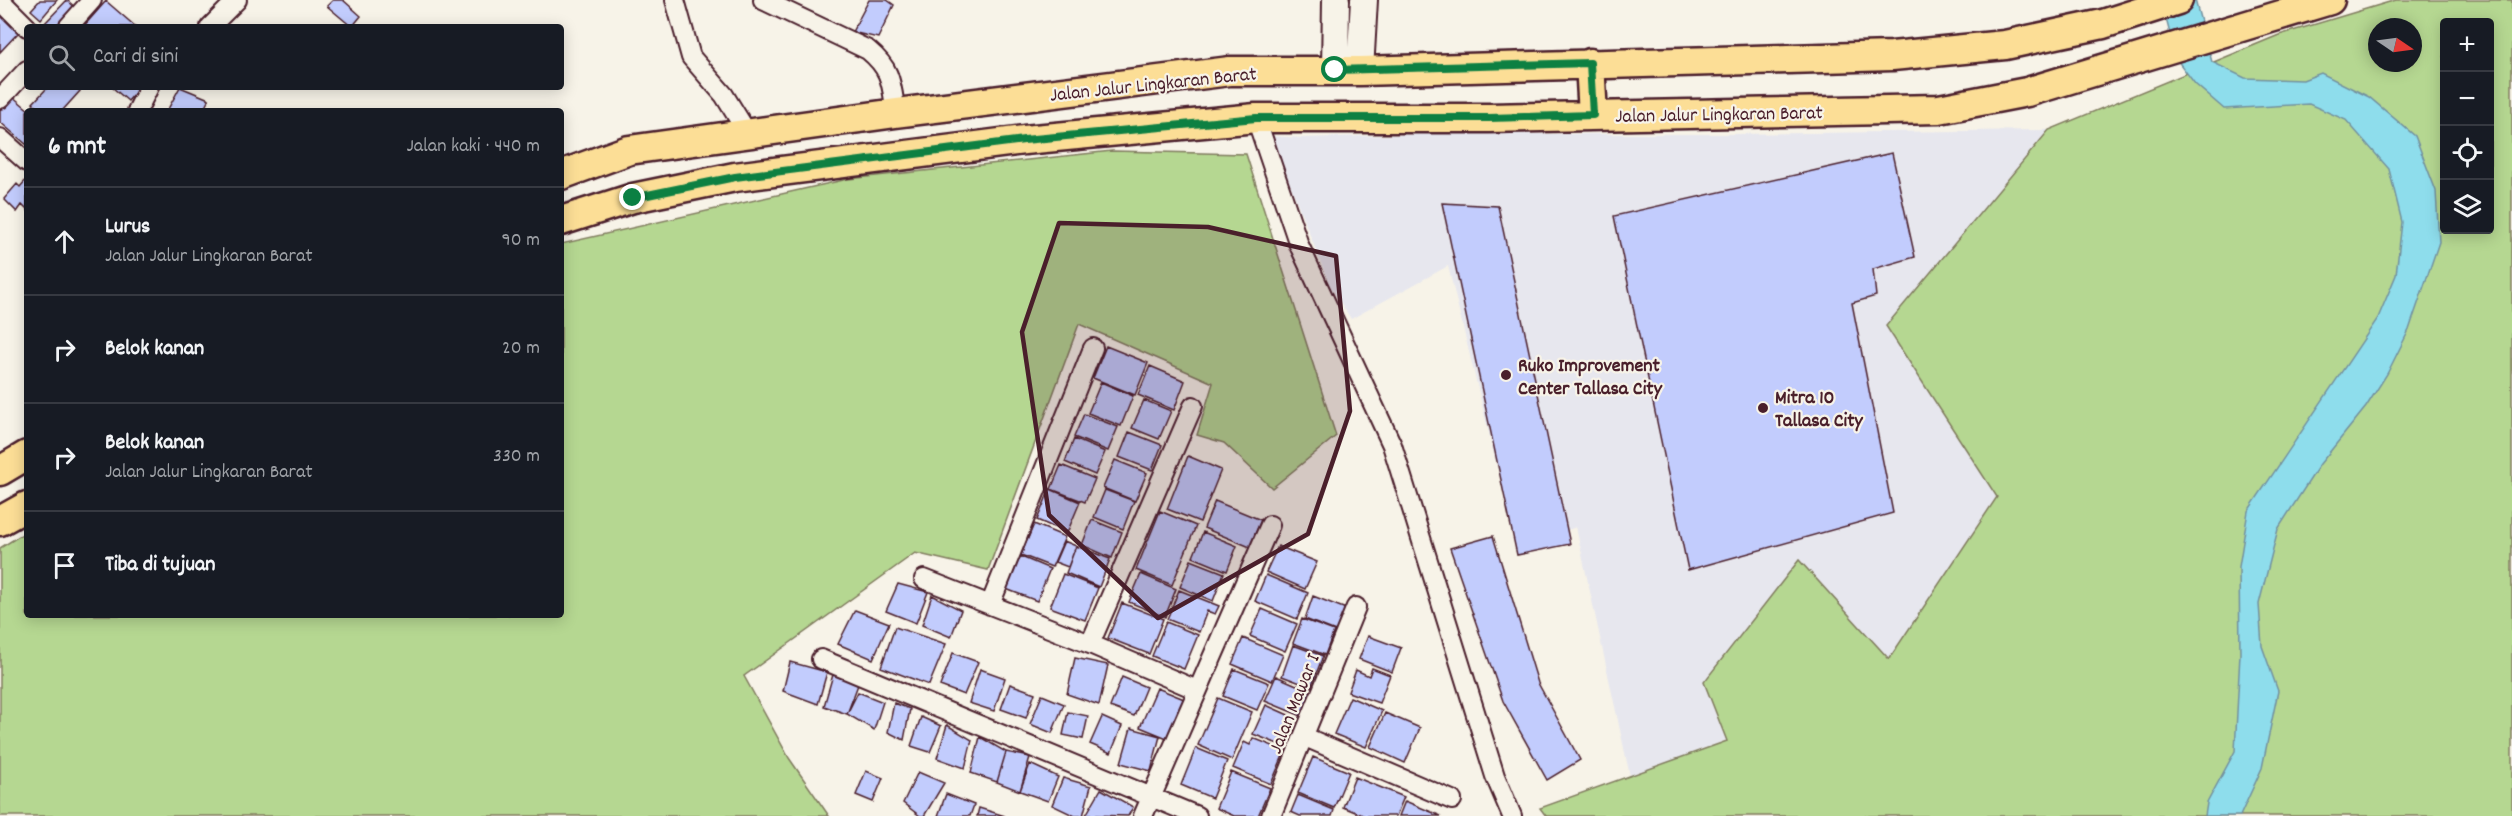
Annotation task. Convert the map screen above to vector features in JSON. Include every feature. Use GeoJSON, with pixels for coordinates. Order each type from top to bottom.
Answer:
{"type":"FeatureCollection","features":[{"type":"Feature","properties":{"kind":"main road"},"geometry":{"type":"LineString","coordinates":[[1336,0],[1348,71]]}},
{"type":"Feature","properties":{"kind":"main road"},"geometry":{"type":"LineString","coordinates":[[1348,71],[1364,0]]}},
{"type":"Feature","properties":{"kind":"main road","name":"Jalan Jalur Lingkaran Barat"},"geometry":{"type":"LineString","coordinates":[[564,174],[629,150],[1230,71],[1348,71],[1892,56],[2005,45],[2103,24],[2178,0]]}},
{"type":"Feature","properties":{"kind":"main road","name":"Jalan Jalur Lingkaran Barat"},"geometry":{"type":"LineString","coordinates":[[564,220],[633,198],[735,177],[1024,140],[1256,118],[1489,118],[1939,109],[2027,92],[2330,0]]}},
{"type":"Feature","properties":{"kind":"main road"},"geometry":{"type":"LineString","coordinates":[[1590,63],[1593,115]]}},
{"type":"Feature","properties":{"kind":"main road"},"geometry":{"type":"LineString","coordinates":[[0,471],[24,457]]}},
{"type":"Feature","properties":{"kind":"main road"},"geometry":{"type":"LineString","coordinates":[[0,521],[24,508]]}},
{"type":"Feature","properties":{"kind":"street"},"geometry":{"type":"LineString","coordinates":[[0,0],[24,24]]}},
{"type":"Feature","properties":{"kind":"street"},"geometry":{"type":"LineString","coordinates":[[71,24],[92,0]]}},
{"type":"Feature","properties":{"kind":"street"},"geometry":{"type":"LineString","coordinates":[[213,24],[237,0]]}},
{"type":"Feature","properties":{"kind":"street"},"geometry":{"type":"LineString","coordinates":[[675,0],[691,57],[723,95],[748,134]]}},
{"type":"Feature","properties":{"kind":"street"},"geometry":{"type":"LineString","coordinates":[[763,0],[868,50],[883,62],[890,73],[897,113]]}},
{"type":"Feature","properties":{"kind":"street"},"geometry":{"type":"LineString","coordinates":[[0,99],[24,73]]}},
{"type":"Feature","properties":{"kind":"street"},"geometry":{"type":"LineString","coordinates":[[138,108],[148,90]]}},
{"type":"Feature","properties":{"kind":"street"},"geometry":{"type":"LineString","coordinates":[[1256,118],[1299,245],[1392,445],[1495,776],[1512,816]]}},
{"type":"Feature","properties":{"kind":"street"},"geometry":{"type":"LineString","coordinates":[[0,138],[24,159]]}},
{"type":"Feature","properties":{"kind":"street"},"geometry":{"type":"LineString","coordinates":[[990,605],[1092,348]]}},
{"type":"Feature","properties":{"kind":"street"},"geometry":{"type":"LineString","coordinates":[[1090,644],[1193,406]]}},
{"type":"Feature","properties":{"kind":"street"},"geometry":{"type":"LineString","coordinates":[[1143,816],[1270,525]]}},
{"type":"Feature","properties":{"kind":"street"},"geometry":{"type":"LineString","coordinates":[[924,579],[1090,644],[1197,690]]}},
{"type":"Feature","properties":{"kind":"street","name":"Jalan Mawar I"},"geometry":{"type":"LineString","coordinates":[[1271,816],[1305,737],[1356,606]]}},
{"type":"Feature","properties":{"kind":"street"},"geometry":{"type":"LineString","coordinates":[[822,659],[1197,816]]}},
{"type":"Feature","properties":{"kind":"street"},"geometry":{"type":"LineString","coordinates":[[1305,737],[1452,800]]}},
{"type":"Feature","properties":{"kind":"highlighted area"},"geometry":{"type":"Polygon","coordinates":[[[1059,223],[1208,227],[1336,256],[1350,411],[1308,534],[1158,618],[1049,515],[1022,332],[1059,223]]]}},
{"type":"Feature","properties":{"kind":"shaded area"},"geometry":{"type":"Polygon","coordinates":[[[2049,130],[1886,326],[1997,497],[1889,659],[1800,561],[1727,740],[1630,776],[1576,527],[1517,548],[1448,266],[1351,319],[1330,286],[1271,136],[1303,138],[1424,134],[1735,134],[2049,130]]]}},
{"type":"Feature","properties":{"kind":"green space"},"geometry":{"type":"Polygon","coordinates":[[[2396,0],[2512,0],[2512,816],[1546,816],[1540,808],[1727,741],[1704,682],[1799,560],[1889,659],[1997,497],[1886,326],[2049,130],[2279,35],[2396,0]]]}},
{"type":"Feature","properties":{"kind":"green space"},"geometry":{"type":"Polygon","coordinates":[[[1112,151],[1246,154],[1336,436],[1272,488],[1224,443],[1197,435],[1213,383],[1079,324],[988,570],[915,553],[744,676],[789,758],[829,816],[0,816],[0,548],[24,533],[24,618],[564,618],[564,243],[848,179],[1112,151]]]}},
{"type":"Feature","properties":{"kind":"water"},"geometry":{"type":"Polygon","coordinates":[[[2161,0],[2195,0],[2212,62],[2245,78],[2303,80],[2321,73],[2369,97],[2415,136],[2436,191],[2439,242],[2409,330],[2387,374],[2366,407],[2320,464],[2278,529],[2259,604],[2262,646],[2278,691],[2262,768],[2240,816],[2205,816],[2207,803],[2235,751],[2240,654],[2239,567],[2248,511],[2378,318],[2396,275],[2402,222],[2389,169],[2346,120],[2309,104],[2224,109],[2195,84],[2177,60],[2161,0]]]}},
{"type":"Feature","properties":{"kind":"building"},"geometry":{"type":"Polygon","coordinates":[[[40,0],[57,0],[41,19],[31,10],[40,0]]]}},
{"type":"Feature","properties":{"kind":"building"},"geometry":{"type":"Polygon","coordinates":[[[67,0],[79,11],[67,24],[45,23],[67,0]]]}},
{"type":"Feature","properties":{"kind":"building"},"geometry":{"type":"Polygon","coordinates":[[[333,0],[343,0],[361,16],[354,24],[348,24],[327,6],[333,0]]]}},
{"type":"Feature","properties":{"kind":"building"},"geometry":{"type":"Polygon","coordinates":[[[869,0],[887,0],[894,5],[878,38],[852,32],[869,0]]]}},
{"type":"Feature","properties":{"kind":"building"},"geometry":{"type":"Polygon","coordinates":[[[106,1],[133,24],[86,24],[106,1]]]}},
{"type":"Feature","properties":{"kind":"building"},"geometry":{"type":"Polygon","coordinates":[[[0,15],[18,33],[0,52],[0,15]]]}},
{"type":"Feature","properties":{"kind":"building"},"geometry":{"type":"Polygon","coordinates":[[[45,90],[80,91],[65,108],[39,108],[33,103],[45,90]]]}},
{"type":"Feature","properties":{"kind":"building"},"geometry":{"type":"Polygon","coordinates":[[[115,90],[137,90],[128,101],[115,90]]]}},
{"type":"Feature","properties":{"kind":"building"},"geometry":{"type":"Polygon","coordinates":[[[178,90],[187,90],[209,99],[204,108],[169,108],[178,90]]]}},
{"type":"Feature","properties":{"kind":"building"},"geometry":{"type":"Polygon","coordinates":[[[12,96],[26,108],[24,108],[24,142],[0,122],[0,110],[12,96]]]}},
{"type":"Feature","properties":{"kind":"building","name":"Mitra 10 Tallasa City"},"geometry":{"type":"Polygon","coordinates":[[[1892,153],[1915,257],[1873,269],[1876,296],[1852,303],[1893,513],[1688,570],[1614,216],[1892,153]]]}},
{"type":"Feature","properties":{"kind":"building"},"geometry":{"type":"Polygon","coordinates":[[[24,182],[24,207],[22,205],[17,212],[4,199],[17,184],[20,187],[24,182]]]}},
{"type":"Feature","properties":{"kind":"building","name":"Ruko Improvement Center Tallasa City"},"geometry":{"type":"Polygon","coordinates":[[[1442,203],[1498,206],[1570,544],[1517,555],[1442,203]]]}},
{"type":"Feature","properties":{"kind":"building"},"geometry":{"type":"Polygon","coordinates":[[[1106,346],[1148,363],[1135,395],[1093,378],[1106,346]]]}},
{"type":"Feature","properties":{"kind":"building"},"geometry":{"type":"Polygon","coordinates":[[[1150,366],[1185,381],[1174,410],[1138,395],[1150,366]]]}},
{"type":"Feature","properties":{"kind":"building"},"geometry":{"type":"Polygon","coordinates":[[[1101,382],[1133,396],[1121,426],[1088,413],[1101,382]]]}},
{"type":"Feature","properties":{"kind":"building"},"geometry":{"type":"Polygon","coordinates":[[[1144,400],[1171,411],[1159,439],[1132,428],[1144,400]]]}},
{"type":"Feature","properties":{"kind":"building"},"geometry":{"type":"Polygon","coordinates":[[[1084,414],[1118,427],[1108,451],[1074,437],[1084,414]]]}},
{"type":"Feature","properties":{"kind":"building"},"geometry":{"type":"Polygon","coordinates":[[[1129,432],[1162,445],[1152,470],[1119,457],[1129,432]]]}},
{"type":"Feature","properties":{"kind":"building"},"geometry":{"type":"Polygon","coordinates":[[[1074,439],[1105,452],[1095,475],[1065,462],[1074,439]]]}},
{"type":"Feature","properties":{"kind":"building"},"geometry":{"type":"Polygon","coordinates":[[[1188,456],[1221,470],[1200,522],[1167,509],[1188,456]]]}},
{"type":"Feature","properties":{"kind":"building"},"geometry":{"type":"Polygon","coordinates":[[[1115,460],[1147,473],[1135,501],[1103,488],[1115,460]]]}},
{"type":"Feature","properties":{"kind":"building"},"geometry":{"type":"Polygon","coordinates":[[[1061,465],[1095,479],[1085,502],[1051,489],[1061,465]]]}},
{"type":"Feature","properties":{"kind":"building"},"geometry":{"type":"Polygon","coordinates":[[[1050,489],[1080,502],[1067,533],[1037,520],[1050,489]]]}},
{"type":"Feature","properties":{"kind":"building"},"geometry":{"type":"Polygon","coordinates":[[[1105,490],[1134,501],[1123,529],[1094,517],[1105,490]]]}},
{"type":"Feature","properties":{"kind":"building"},"geometry":{"type":"Polygon","coordinates":[[[1215,501],[1261,520],[1250,547],[1204,528],[1215,501]]]}},
{"type":"Feature","properties":{"kind":"building"},"geometry":{"type":"Polygon","coordinates":[[[1160,511],[1196,526],[1172,585],[1136,570],[1160,511]]]}},
{"type":"Feature","properties":{"kind":"building"},"geometry":{"type":"Polygon","coordinates":[[[1092,520],[1122,532],[1112,558],[1082,545],[1092,520]]]}},
{"type":"Feature","properties":{"kind":"building"},"geometry":{"type":"Polygon","coordinates":[[[1034,524],[1065,537],[1052,567],[1021,555],[1034,524]]]}},
{"type":"Feature","properties":{"kind":"building"},"geometry":{"type":"Polygon","coordinates":[[[1203,532],[1237,546],[1227,571],[1193,557],[1203,532]]]}},
{"type":"Feature","properties":{"kind":"building"},"geometry":{"type":"Polygon","coordinates":[[[1493,536],[1538,683],[1580,760],[1547,780],[1503,701],[1450,548],[1493,536]]]}},
{"type":"Feature","properties":{"kind":"building"},"geometry":{"type":"Polygon","coordinates":[[[1064,541],[1076,546],[1068,567],[1055,562],[1064,541]]]}},
{"type":"Feature","properties":{"kind":"building"},"geometry":{"type":"Polygon","coordinates":[[[1076,546],[1110,559],[1099,587],[1066,573],[1076,546]]]}},
{"type":"Feature","properties":{"kind":"building"},"geometry":{"type":"Polygon","coordinates":[[[1278,546],[1317,562],[1305,589],[1266,572],[1278,546]]]}},
{"type":"Feature","properties":{"kind":"building"},"geometry":{"type":"Polygon","coordinates":[[[1019,556],[1050,569],[1037,601],[1006,589],[1019,556]]]}},
{"type":"Feature","properties":{"kind":"building"},"geometry":{"type":"Polygon","coordinates":[[[1191,560],[1224,573],[1213,601],[1180,587],[1191,560]]]}},
{"type":"Feature","properties":{"kind":"building"},"geometry":{"type":"Polygon","coordinates":[[[1063,574],[1098,588],[1085,620],[1050,607],[1063,574]]]}},
{"type":"Feature","properties":{"kind":"building"},"geometry":{"type":"Polygon","coordinates":[[[1141,574],[1176,589],[1165,617],[1129,602],[1141,574]]]}},
{"type":"Feature","properties":{"kind":"building"},"geometry":{"type":"Polygon","coordinates":[[[1266,575],[1308,593],[1297,619],[1255,601],[1266,575]]]}},
{"type":"Feature","properties":{"kind":"building"},"geometry":{"type":"Polygon","coordinates":[[[898,584],[928,592],[916,623],[886,611],[898,584]]]}},
{"type":"Feature","properties":{"kind":"building"},"geometry":{"type":"Polygon","coordinates":[[[1179,590],[1219,606],[1215,614],[1207,611],[1199,632],[1167,619],[1179,590]]]}},
{"type":"Feature","properties":{"kind":"building"},"geometry":{"type":"Polygon","coordinates":[[[932,595],[961,610],[951,637],[922,625],[932,595]]]}},
{"type":"Feature","properties":{"kind":"building"},"geometry":{"type":"Polygon","coordinates":[[[1313,596],[1346,609],[1338,632],[1305,619],[1313,596]]]}},
{"type":"Feature","properties":{"kind":"building"},"geometry":{"type":"Polygon","coordinates":[[[1122,603],[1163,619],[1149,654],[1108,638],[1122,603]]]}},
{"type":"Feature","properties":{"kind":"building"},"geometry":{"type":"Polygon","coordinates":[[[1262,609],[1297,624],[1285,651],[1250,636],[1262,609]]]}},
{"type":"Feature","properties":{"kind":"building"},"geometry":{"type":"Polygon","coordinates":[[[855,610],[889,623],[873,659],[838,644],[855,610]]]}},
{"type":"Feature","properties":{"kind":"building"},"geometry":{"type":"Polygon","coordinates":[[[1302,619],[1334,631],[1325,655],[1293,643],[1302,619]]]}},
{"type":"Feature","properties":{"kind":"building"},"geometry":{"type":"Polygon","coordinates":[[[1166,622],[1198,635],[1184,669],[1152,656],[1166,622]]]}},
{"type":"Feature","properties":{"kind":"building"},"geometry":{"type":"Polygon","coordinates":[[[895,627],[946,644],[929,685],[881,667],[895,627]]]}},
{"type":"Feature","properties":{"kind":"building"},"geometry":{"type":"Polygon","coordinates":[[[1368,636],[1401,648],[1392,672],[1359,659],[1368,636]]]}},
{"type":"Feature","properties":{"kind":"building"},"geometry":{"type":"Polygon","coordinates":[[[1243,638],[1283,655],[1272,681],[1232,664],[1243,638]]]}},
{"type":"Feature","properties":{"kind":"building"},"geometry":{"type":"Polygon","coordinates":[[[1293,645],[1323,656],[1311,687],[1282,676],[1293,645]]]}},
{"type":"Feature","properties":{"kind":"building"},"geometry":{"type":"Polygon","coordinates":[[[953,653],[978,662],[964,695],[940,686],[953,653]]]}},
{"type":"Feature","properties":{"kind":"building"},"geometry":{"type":"Polygon","coordinates":[[[1075,658],[1108,665],[1099,705],[1067,694],[1075,658]]]}},
{"type":"Feature","properties":{"kind":"building"},"geometry":{"type":"Polygon","coordinates":[[[790,662],[827,672],[818,704],[783,691],[790,662]]]}},
{"type":"Feature","properties":{"kind":"building"},"geometry":{"type":"Polygon","coordinates":[[[1372,668],[1390,675],[1379,703],[1348,692],[1356,670],[1369,676],[1372,668]]]}},
{"type":"Feature","properties":{"kind":"building"},"geometry":{"type":"Polygon","coordinates":[[[980,669],[1005,678],[994,711],[969,703],[980,669]]]}},
{"type":"Feature","properties":{"kind":"building"},"geometry":{"type":"Polygon","coordinates":[[[1234,669],[1269,683],[1257,710],[1223,696],[1234,669]]]}},
{"type":"Feature","properties":{"kind":"building"},"geometry":{"type":"Polygon","coordinates":[[[834,671],[859,682],[847,714],[824,706],[834,671]]]}},
{"type":"Feature","properties":{"kind":"building"},"geometry":{"type":"Polygon","coordinates":[[[1276,676],[1315,693],[1304,717],[1265,701],[1276,676]]]}},
{"type":"Feature","properties":{"kind":"building"},"geometry":{"type":"Polygon","coordinates":[[[1122,677],[1146,687],[1134,716],[1110,707],[1122,677]]]}},
{"type":"Feature","properties":{"kind":"building"},"geometry":{"type":"Polygon","coordinates":[[[1010,684],[1035,693],[1026,718],[1001,709],[1010,684]]]}},
{"type":"Feature","properties":{"kind":"building"},"geometry":{"type":"Polygon","coordinates":[[[1157,688],[1184,699],[1167,738],[1140,727],[1157,688]]]}},
{"type":"Feature","properties":{"kind":"building"},"geometry":{"type":"Polygon","coordinates":[[[858,692],[883,702],[874,730],[847,714],[858,692]]]}},
{"type":"Feature","properties":{"kind":"building"},"geometry":{"type":"Polygon","coordinates":[[[1042,695],[1064,704],[1052,733],[1030,724],[1042,695]]]}},
{"type":"Feature","properties":{"kind":"building"},"geometry":{"type":"Polygon","coordinates":[[[1350,697],[1382,711],[1366,747],[1334,734],[1350,697]]]}},
{"type":"Feature","properties":{"kind":"building"},"geometry":{"type":"Polygon","coordinates":[[[1218,698],[1252,712],[1232,760],[1198,745],[1218,698]]]}},
{"type":"Feature","properties":{"kind":"building"},"geometry":{"type":"Polygon","coordinates":[[[894,703],[910,709],[904,740],[888,732],[894,703]]]}},
{"type":"Feature","properties":{"kind":"building"},"geometry":{"type":"Polygon","coordinates":[[[1266,705],[1295,718],[1283,746],[1253,734],[1266,705]]]}},
{"type":"Feature","properties":{"kind":"building"},"geometry":{"type":"Polygon","coordinates":[[[1068,712],[1088,716],[1083,739],[1063,735],[1068,712]]]}},
{"type":"Feature","properties":{"kind":"building"},"geometry":{"type":"Polygon","coordinates":[[[1385,713],[1420,728],[1405,763],[1370,747],[1385,713]]]}},
{"type":"Feature","properties":{"kind":"building"},"geometry":{"type":"Polygon","coordinates":[[[921,717],[941,726],[930,752],[911,746],[921,717]]]}},
{"type":"Feature","properties":{"kind":"building"},"geometry":{"type":"Polygon","coordinates":[[[1102,717],[1122,726],[1111,753],[1090,744],[1102,717]]]}},
{"type":"Feature","properties":{"kind":"building"},"geometry":{"type":"Polygon","coordinates":[[[947,725],[972,740],[965,768],[937,758],[947,725]]]}},
{"type":"Feature","properties":{"kind":"building"},"geometry":{"type":"Polygon","coordinates":[[[1131,728],[1160,736],[1151,771],[1121,763],[1131,728]]]}},
{"type":"Feature","properties":{"kind":"building"},"geometry":{"type":"Polygon","coordinates":[[[980,737],[1006,752],[997,782],[971,773],[980,737]]]}},
{"type":"Feature","properties":{"kind":"building"},"geometry":{"type":"Polygon","coordinates":[[[1253,738],[1285,751],[1271,784],[1233,768],[1244,742],[1250,745],[1253,738]]]}},
{"type":"Feature","properties":{"kind":"building"},"geometry":{"type":"Polygon","coordinates":[[[1196,748],[1227,761],[1212,798],[1181,785],[1196,748]]]}},
{"type":"Feature","properties":{"kind":"building"},"geometry":{"type":"Polygon","coordinates":[[[1006,752],[1030,757],[1020,791],[997,782],[1006,752]]]}},
{"type":"Feature","properties":{"kind":"building"},"geometry":{"type":"Polygon","coordinates":[[[1313,757],[1349,772],[1334,808],[1298,793],[1313,757]]]}},
{"type":"Feature","properties":{"kind":"building"},"geometry":{"type":"Polygon","coordinates":[[[1030,764],[1058,777],[1048,801],[1020,791],[1030,764]]]}},
{"type":"Feature","properties":{"kind":"building"},"geometry":{"type":"Polygon","coordinates":[[[866,771],[883,778],[873,802],[856,795],[866,771]]]}},
{"type":"Feature","properties":{"kind":"building"},"geometry":{"type":"Polygon","coordinates":[[[918,772],[944,783],[924,816],[920,816],[903,803],[918,772]]]}},
{"type":"Feature","properties":{"kind":"building"},"geometry":{"type":"Polygon","coordinates":[[[1231,772],[1270,788],[1258,816],[1234,816],[1216,808],[1231,772]]]}},
{"type":"Feature","properties":{"kind":"building"},"geometry":{"type":"Polygon","coordinates":[[[1355,777],[1404,797],[1396,816],[1365,816],[1343,807],[1355,777]]]}},
{"type":"Feature","properties":{"kind":"building"},"geometry":{"type":"Polygon","coordinates":[[[1063,778],[1091,786],[1083,816],[1075,816],[1052,805],[1063,778]]]}},
{"type":"Feature","properties":{"kind":"building"},"geometry":{"type":"Polygon","coordinates":[[[1101,789],[1133,807],[1128,816],[1086,815],[1101,789]]]}},
{"type":"Feature","properties":{"kind":"building"},"geometry":{"type":"Polygon","coordinates":[[[946,794],[974,805],[970,816],[938,816],[946,794]]]}},
{"type":"Feature","properties":{"kind":"building"},"geometry":{"type":"Polygon","coordinates":[[[1298,795],[1334,810],[1332,816],[1300,816],[1291,812],[1298,795]]]}},
{"type":"Feature","properties":{"kind":"building"},"geometry":{"type":"Polygon","coordinates":[[[1405,801],[1441,816],[1399,816],[1405,801]]]}},
{"type":"Feature","properties":{"kind":"building"},"geometry":{"type":"Polygon","coordinates":[[[979,808],[1005,816],[977,816],[979,808]]]}},
{"type":"Feature","properties":{"kind":"place","name":"Ruko Improvement Center Tallasa City"},"geometry":{"type":"Point","coordinates":[1506,375]}},
{"type":"Feature","properties":{"kind":"place","name":"Mitra 10 Tallasa City"},"geometry":{"type":"Point","coordinates":[1763,408]}},
{"type":"Feature","properties":{"kind":"route"},"geometry":{"type":"LineString","coordinates":[[633,198],[735,177],[1024,140],[1256,118],[1489,118],[1593,115],[1590,63],[1335,70]]}}]}
